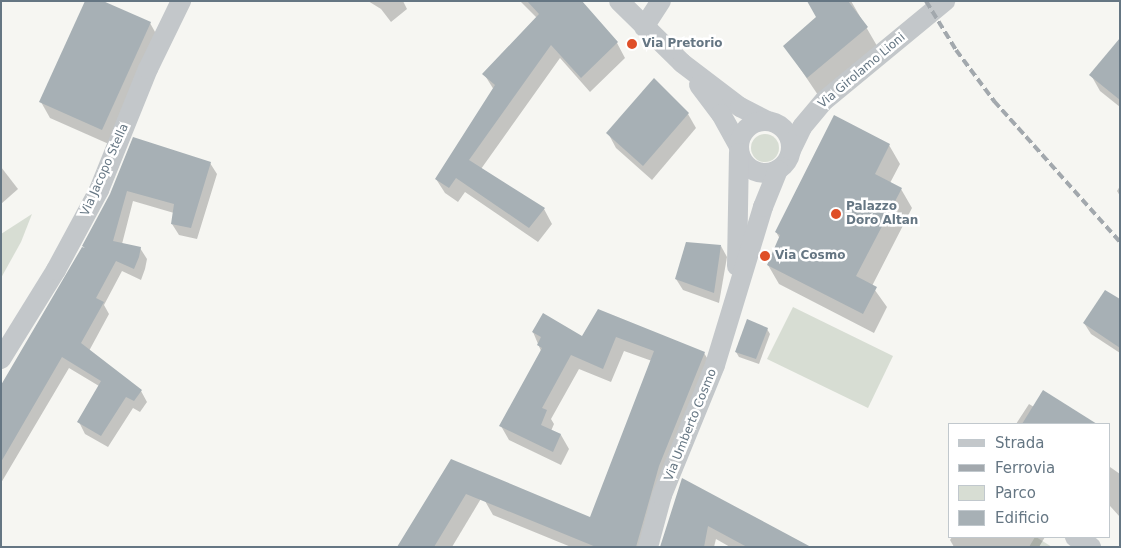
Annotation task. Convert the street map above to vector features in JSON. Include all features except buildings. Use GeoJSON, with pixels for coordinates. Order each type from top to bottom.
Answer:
{"type":"FeatureCollection","features":[{"type":"Feature","properties":{"kind":"street","name":"Via Jacopo Stella"},"geometry":{"type":"LineString","coordinates":[[1,359],[56,270],[99,190],[148,69],[181,1]]}},
{"type":"Feature","properties":{"kind":"street"},"geometry":{"type":"LineString","coordinates":[[619,1],[682,63],[740,106],[782,127],[791,141],[791,150],[784,165],[770,173],[753,171],[742,160],[721,114],[682,63]]}},
{"type":"Feature","properties":{"kind":"street"},"geometry":{"type":"LineString","coordinates":[[644,27],[661,1]]}},
{"type":"Feature","properties":{"kind":"street","name":"Via Girolamo Lioni"},"geometry":{"type":"LineString","coordinates":[[791,150],[802,127],[825,100],[945,1]]}},
{"type":"Feature","properties":{"kind":"street"},"geometry":{"type":"LineString","coordinates":[[738,149],[745,130],[767,121]]}},
{"type":"Feature","properties":{"kind":"street","name":"Via Umberto Cosmo"},"geometry":{"type":"LineString","coordinates":[[735,303],[740,192],[738,149]]}},
{"type":"Feature","properties":{"kind":"street","name":"Via Umberto Cosmo"},"geometry":{"type":"LineString","coordinates":[[648,547],[662,495],[715,365],[763,207],[778,170]]}},
{"type":"Feature","properties":{"kind":"street"},"geometry":{"type":"LineString","coordinates":[[1076,538],[1090,547]]}},
{"type":"Feature","properties":{"kind":"green space"},"geometry":{"type":"Polygon","coordinates":[[[765,134],[775,138],[779,148],[775,158],[765,162],[755,158],[751,148],[755,138],[765,134]]]}},
{"type":"Feature","properties":{"kind":"green space"},"geometry":{"type":"Polygon","coordinates":[[[32,214],[21,242],[1,278],[1,234],[32,214]]]}},
{"type":"Feature","properties":{"kind":"green space"},"geometry":{"type":"Polygon","coordinates":[[[793,307],[893,356],[868,408],[767,359],[793,307]]]}},
{"type":"Feature","properties":{"kind":"green space"},"geometry":{"type":"Polygon","coordinates":[[[1034,538],[1038,538],[1052,547],[1029,547],[1034,538]]]}},
{"type":"Feature","properties":{"kind":"railway"},"geometry":{"type":"LineString","coordinates":[[926,1],[956,50],[994,101],[1120,242]]}},
{"type":"Feature","properties":{"kind":"place","name":"Via Pretorio"},"geometry":{"type":"Point","coordinates":[632,44]}},
{"type":"Feature","properties":{"kind":"place","name":"Palazzo Doro Altan"},"geometry":{"type":"Point","coordinates":[836,214]}},
{"type":"Feature","properties":{"kind":"place","name":"Via Cosmo"},"geometry":{"type":"Point","coordinates":[765,256]}}]}
